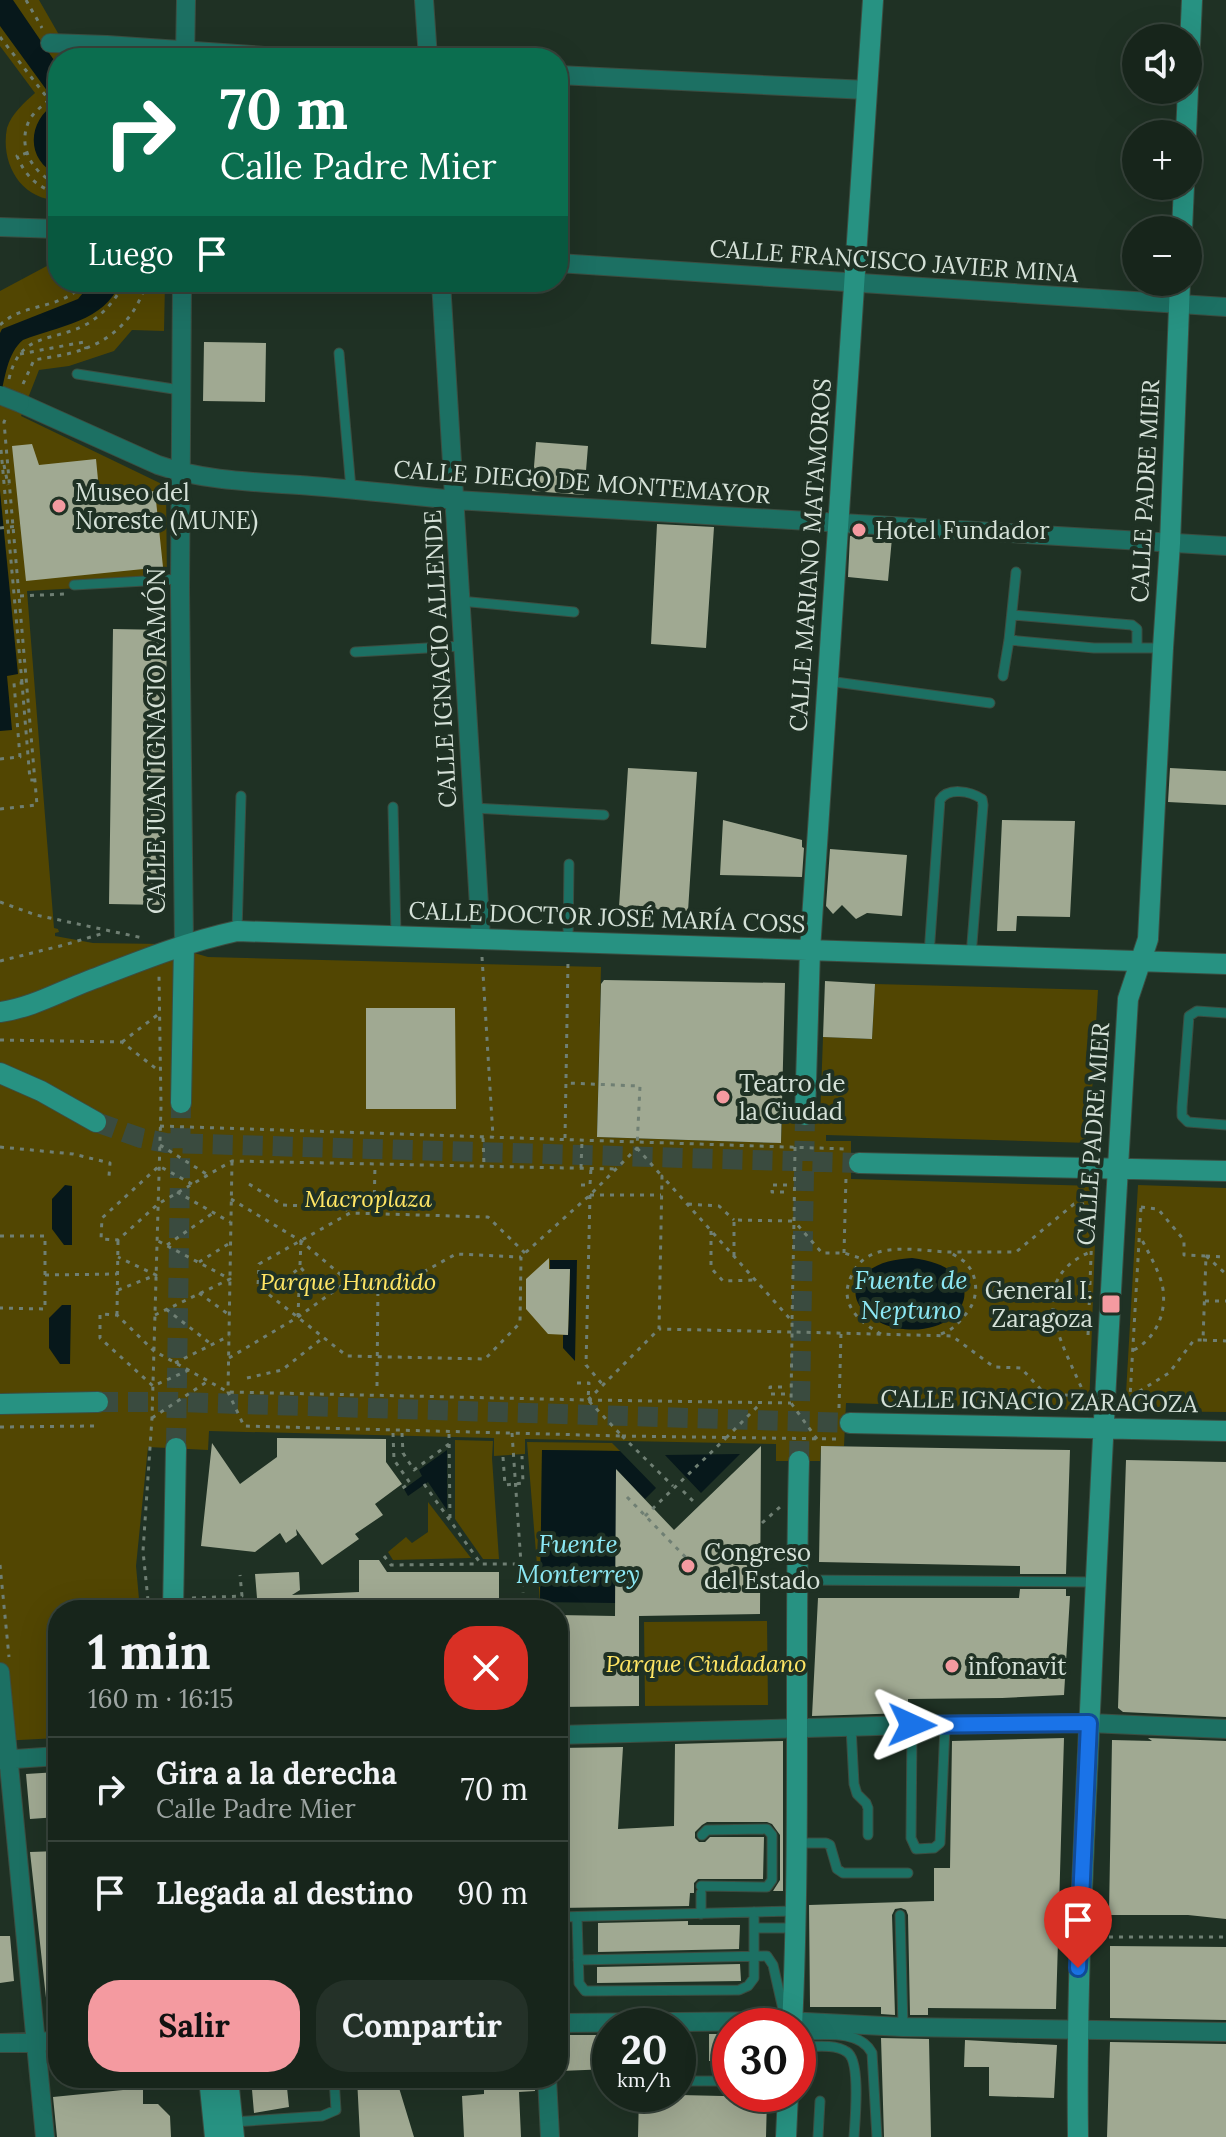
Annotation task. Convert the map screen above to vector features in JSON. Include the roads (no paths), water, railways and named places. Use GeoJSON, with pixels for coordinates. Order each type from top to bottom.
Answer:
{"type":"FeatureCollection","features":[{"type":"Feature","properties":{"kind":"street"},"geometry":{"type":"LineString","coordinates":[[185,48],[186,0]]}},
{"type":"Feature","properties":{"kind":"street"},"geometry":{"type":"LineString","coordinates":[[424,0],[427,48]]}},
{"type":"Feature","properties":{"kind":"street","name":"CALLE MARIANO MATAMOROS"},"geometry":{"type":"LineString","coordinates":[[805,1115],[810,950],[873,0]]}},
{"type":"Feature","properties":{"kind":"street"},"geometry":{"type":"LineString","coordinates":[[1187,120],[1192,0]]}},
{"type":"Feature","properties":{"kind":"street"},"geometry":{"type":"LineString","coordinates":[[50,43],[111,48]]}},
{"type":"Feature","properties":{"kind":"street"},"geometry":{"type":"LineString","coordinates":[[568,75],[867,90]]}},
{"type":"Feature","properties":{"kind":"street"},"geometry":{"type":"LineString","coordinates":[[0,227],[48,229]]}},
{"type":"Feature","properties":{"kind":"street","name":"CALLE FRANCISCO JAVIER MINA"},"geometry":{"type":"LineString","coordinates":[[568,264],[1226,307]]}},
{"type":"Feature","properties":{"kind":"street","name":"CALLE JUAN IGNACIO RAMÓN"},"geometry":{"type":"LineString","coordinates":[[181,1103],[184,946],[180,579],[182,292]]}},
{"type":"Feature","properties":{"kind":"street","name":"CALLE IGNACIO ALLENDE"},"geometry":{"type":"LineString","coordinates":[[442,292],[481,938]]}},
{"type":"Feature","properties":{"kind":"street","name":"CALLE PADRE MIER"},"geometry":{"type":"LineString","coordinates":[[1078,2137],[1079,1937],[1102,1429],[1128,999],[1148,939],[1170,543],[1179,296]]}},
{"type":"Feature","properties":{"kind":"street","name":"CALLE DIEGO DE MONTEMAYOR"},"geometry":{"type":"LineString","coordinates":[[12,397],[158,465],[212,479],[455,500],[1226,546]]}},
{"type":"Feature","properties":{"kind":"street","name":"CALLE DOCTOR JOSÉ MARÍA COSS"},"geometry":{"type":"LineString","coordinates":[[0,1012],[33,1005],[156,947],[184,946],[237,931],[481,938],[568,950],[810,950],[1226,964]]}},
{"type":"Feature","properties":{"kind":"street"},"geometry":{"type":"LineString","coordinates":[[0,1073],[41,1091],[96,1122]]}},
{"type":"Feature","properties":{"kind":"street"},"geometry":{"type":"LineString","coordinates":[[851,1163],[1226,1171]]}},
{"type":"Feature","properties":{"kind":"street"},"geometry":{"type":"LineString","coordinates":[[0,1404],[98,1402]]}},
{"type":"Feature","properties":{"kind":"street","name":"CALLE IGNACIO ZARAGOZA"},"geometry":{"type":"LineString","coordinates":[[843,1424],[1226,1431]]}},
{"type":"Feature","properties":{"kind":"street"},"geometry":{"type":"LineString","coordinates":[[173,1600],[176,1448]]}},
{"type":"Feature","properties":{"kind":"street"},"geometry":{"type":"LineString","coordinates":[[793,2008],[797,1920],[797,1729],[789,1586],[799,1461]]}},
{"type":"Feature","properties":{"kind":"street"},"geometry":{"type":"LineString","coordinates":[[0,1672],[4,1760],[45,2137]]}},
{"type":"Feature","properties":{"kind":"street"},"geometry":{"type":"LineString","coordinates":[[568,1735],[1089,1723],[1226,1729]]}},
{"type":"Feature","properties":{"kind":"street"},"geometry":{"type":"LineString","coordinates":[[4,1760],[48,1757]]}},
{"type":"Feature","properties":{"kind":"street"},"geometry":{"type":"LineString","coordinates":[[568,2023],[712,2025]]}},
{"type":"Feature","properties":{"kind":"street"},"geometry":{"type":"LineString","coordinates":[[816,2026],[1226,2032]]}},
{"type":"Feature","properties":{"kind":"street"},"geometry":{"type":"LineString","coordinates":[[0,2043],[48,2041]]}},
{"type":"Feature","properties":{"kind":"street"},"geometry":{"type":"LineString","coordinates":[[210,2088],[215,2137]]}},
{"type":"Feature","properties":{"kind":"street"},"geometry":{"type":"LineString","coordinates":[[229,2088],[233,2130]]}},
{"type":"Feature","properties":{"kind":"street"},"geometry":{"type":"LineString","coordinates":[[548,2088],[550,2137]]}},
{"type":"Feature","properties":{"kind":"street"},"geometry":{"type":"LineString","coordinates":[[786,2137],[787,2112]]}},
{"type":"Feature","properties":{"kind":"lane"},"geometry":{"type":"LineString","coordinates":[[339,353],[351,489]]}},
{"type":"Feature","properties":{"kind":"lane"},"geometry":{"type":"LineString","coordinates":[[77,374],[180,390]]}},
{"type":"Feature","properties":{"kind":"lane"},"geometry":{"type":"LineString","coordinates":[[1003,676],[1016,572]]}},
{"type":"Feature","properties":{"kind":"lane"},"geometry":{"type":"LineString","coordinates":[[74,585],[180,579]]}},
{"type":"Feature","properties":{"kind":"lane"},"geometry":{"type":"LineString","coordinates":[[460,601],[574,612]]}},
{"type":"Feature","properties":{"kind":"lane"},"geometry":{"type":"LineString","coordinates":[[1012,615],[1132,625],[1137,629],[1137,648]]}},
{"type":"Feature","properties":{"kind":"lane"},"geometry":{"type":"LineString","coordinates":[[1009,640],[1094,648],[1163,648]]}},
{"type":"Feature","properties":{"kind":"lane"},"geometry":{"type":"LineString","coordinates":[[355,652],[463,646]]}},
{"type":"Feature","properties":{"kind":"lane"},"geometry":{"type":"LineString","coordinates":[[828,681],[990,703]]}},
{"type":"Feature","properties":{"kind":"lane"},"geometry":{"type":"LineString","coordinates":[[929,954],[940,800],[950,792],[977,795],[983,805],[971,956]]}},
{"type":"Feature","properties":{"kind":"lane"},"geometry":{"type":"LineString","coordinates":[[237,931],[241,796]]}},
{"type":"Feature","properties":{"kind":"lane"},"geometry":{"type":"LineString","coordinates":[[393,807],[396,936]]}},
{"type":"Feature","properties":{"kind":"lane"},"geometry":{"type":"LineString","coordinates":[[473,808],[604,815]]}},
{"type":"Feature","properties":{"kind":"lane"},"geometry":{"type":"LineString","coordinates":[[568,950],[569,864]]}},
{"type":"Feature","properties":{"kind":"lane"},"geometry":{"type":"LineString","coordinates":[[1226,1013],[1197,1011],[1189,1016],[1182,1107],[1182,1116],[1188,1122],[1226,1125]]}},
{"type":"Feature","properties":{"kind":"lane"},"geometry":{"type":"LineString","coordinates":[[789,1586],[1095,1582]]}},
{"type":"Feature","properties":{"kind":"lane"},"geometry":{"type":"LineString","coordinates":[[912,1725],[911,1838],[916,1849],[934,1848],[940,1843],[945,1726]]}},
{"type":"Feature","properties":{"kind":"lane"},"geometry":{"type":"LineString","coordinates":[[851,1727],[855,1789],[866,1803],[868,1835]]}},
{"type":"Feature","properties":{"kind":"lane"},"geometry":{"type":"LineString","coordinates":[[701,1914],[701,1890],[767,1887],[772,1880],[772,1835],[767,1829],[707,1830],[702,1835]]}},
{"type":"Feature","properties":{"kind":"lane"},"geometry":{"type":"LineString","coordinates":[[796,1843],[830,1845],[837,1869],[843,1873],[908,1873]]}},
{"type":"Feature","properties":{"kind":"lane"},"geometry":{"type":"LineString","coordinates":[[577,1917],[579,1983],[585,1991],[739,1990],[748,1986],[754,1978],[754,1912]]}},
{"type":"Feature","properties":{"kind":"lane"},"geometry":{"type":"LineString","coordinates":[[568,1917],[754,1912],[797,1920]]}},
{"type":"Feature","properties":{"kind":"lane"},"geometry":{"type":"LineString","coordinates":[[900,1915],[903,2027]]}},
{"type":"Feature","properties":{"kind":"lane"},"geometry":{"type":"LineString","coordinates":[[754,1928],[797,1920]]}},
{"type":"Feature","properties":{"kind":"lane"},"geometry":{"type":"LineString","coordinates":[[578,1960],[767,1956],[772,1961],[786,2008]]}},
{"type":"Feature","properties":{"kind":"lane"},"geometry":{"type":"LineString","coordinates":[[816,2030],[868,2044],[872,2053],[877,2137]]}},
{"type":"Feature","properties":{"kind":"lane"},"geometry":{"type":"LineString","coordinates":[[816,2047],[836,2048],[850,2054],[854,2060],[854,2137]]}},
{"type":"Feature","properties":{"kind":"lane"},"geometry":{"type":"LineString","coordinates":[[233,2130],[322,2116],[336,2110],[335,2088]]}},
{"type":"Feature","properties":{"kind":"lane"},"geometry":{"type":"LineString","coordinates":[[818,2137],[820,2101]]}},
{"type":"Feature","properties":{"kind":"water"},"geometry":{"type":"Polygon","coordinates":[[[0,0],[13,0],[48,51],[48,92],[0,26],[0,0]]]}},
{"type":"Feature","properties":{"kind":"water"},"geometry":{"type":"Polygon","coordinates":[[[48,109],[48,169],[35,150],[34,140],[39,120],[48,109]]]}},
{"type":"Feature","properties":{"kind":"water"},"geometry":{"type":"Polygon","coordinates":[[[84,292],[115,292],[104,306],[79,321],[23,340],[10,359],[0,398],[2,329],[78,299],[84,292]]]}},
{"type":"Feature","properties":{"kind":"water"},"geometry":{"type":"Polygon","coordinates":[[[0,491],[18,674],[7,676],[12,730],[0,731],[0,491]]]}},
{"type":"Feature","properties":{"kind":"water"},"geometry":{"type":"Polygon","coordinates":[[[65,1185],[72,1186],[72,1245],[64,1245],[52,1229],[52,1199],[65,1185]]]}},
{"type":"Feature","properties":{"kind":"water","name":"Fuente de Neptuno"},"geometry":{"type":"Polygon","coordinates":[[[912,1258],[939,1265],[956,1275],[964,1288],[963,1302],[955,1314],[940,1324],[921,1329],[887,1326],[862,1308],[857,1300],[858,1282],[876,1266],[912,1258]]]}},
{"type":"Feature","properties":{"kind":"water"},"geometry":{"type":"Polygon","coordinates":[[[550,1260],[577,1260],[575,1361],[563,1348],[563,1335],[568,1335],[570,1269],[550,1269],[550,1260]]]}},
{"type":"Feature","properties":{"kind":"water"},"geometry":{"type":"Polygon","coordinates":[[[62,1305],[71,1305],[70,1364],[60,1364],[49,1348],[49,1318],[62,1305]]]}},
{"type":"Feature","properties":{"kind":"water"},"geometry":{"type":"Polygon","coordinates":[[[447,1450],[447,1510],[428,1482],[408,1496],[404,1489],[422,1476],[419,1470],[447,1450]]]}},
{"type":"Feature","properties":{"kind":"water","name":"Fuente Monterrey"},"geometry":{"type":"Polygon","coordinates":[[[542,1450],[620,1451],[656,1488],[645,1499],[617,1470],[615,1603],[540,1600],[542,1450]]]}},
{"type":"Feature","properties":{"kind":"water"},"geometry":{"type":"Polygon","coordinates":[[[740,1454],[701,1493],[665,1455],[740,1454]]]}},
{"type":"Feature","properties":{"kind":"tunnel"},"geometry":{"type":"LineString","coordinates":[[176,1448],[181,1103]]}},
{"type":"Feature","properties":{"kind":"tunnel"},"geometry":{"type":"LineString","coordinates":[[799,1461],[805,1115]]}},
{"type":"Feature","properties":{"kind":"tunnel"},"geometry":{"type":"LineString","coordinates":[[96,1122],[166,1143],[859,1163]]}},
{"type":"Feature","properties":{"kind":"tunnel"},"geometry":{"type":"LineString","coordinates":[[98,1402],[850,1423]]}},
{"type":"Feature","properties":{"kind":"place","name":"Museo del Noreste (MUNE)"},"geometry":{"type":"Point","coordinates":[59,506]}},
{"type":"Feature","properties":{"kind":"place","name":"Hotel Fundador"},"geometry":{"type":"Point","coordinates":[859,530]}},
{"type":"Feature","properties":{"kind":"place","name":"Teatro de la Ciudad"},"geometry":{"type":"Point","coordinates":[723,1097]}},
{"type":"Feature","properties":{"kind":"place","name":"General I. Zaragoza"},"geometry":{"type":"Point","coordinates":[1111,1304]}},
{"type":"Feature","properties":{"kind":"place","name":"Congreso del Estado"},"geometry":{"type":"Point","coordinates":[688,1566]}},
{"type":"Feature","properties":{"kind":"place","name":"infonavit"},"geometry":{"type":"Point","coordinates":[952,1666]}},
{"type":"Feature","properties":{"kind":"park label","name":"Macroplaza"},"geometry":{"type":"Point","coordinates":[368,1198]}},
{"type":"Feature","properties":{"kind":"park label","name":"Parque Hundido"},"geometry":{"type":"Point","coordinates":[348,1281]}},
{"type":"Feature","properties":{"kind":"park label","name":"Parque Ciudadano"},"geometry":{"type":"Point","coordinates":[706,1663]}}]}
